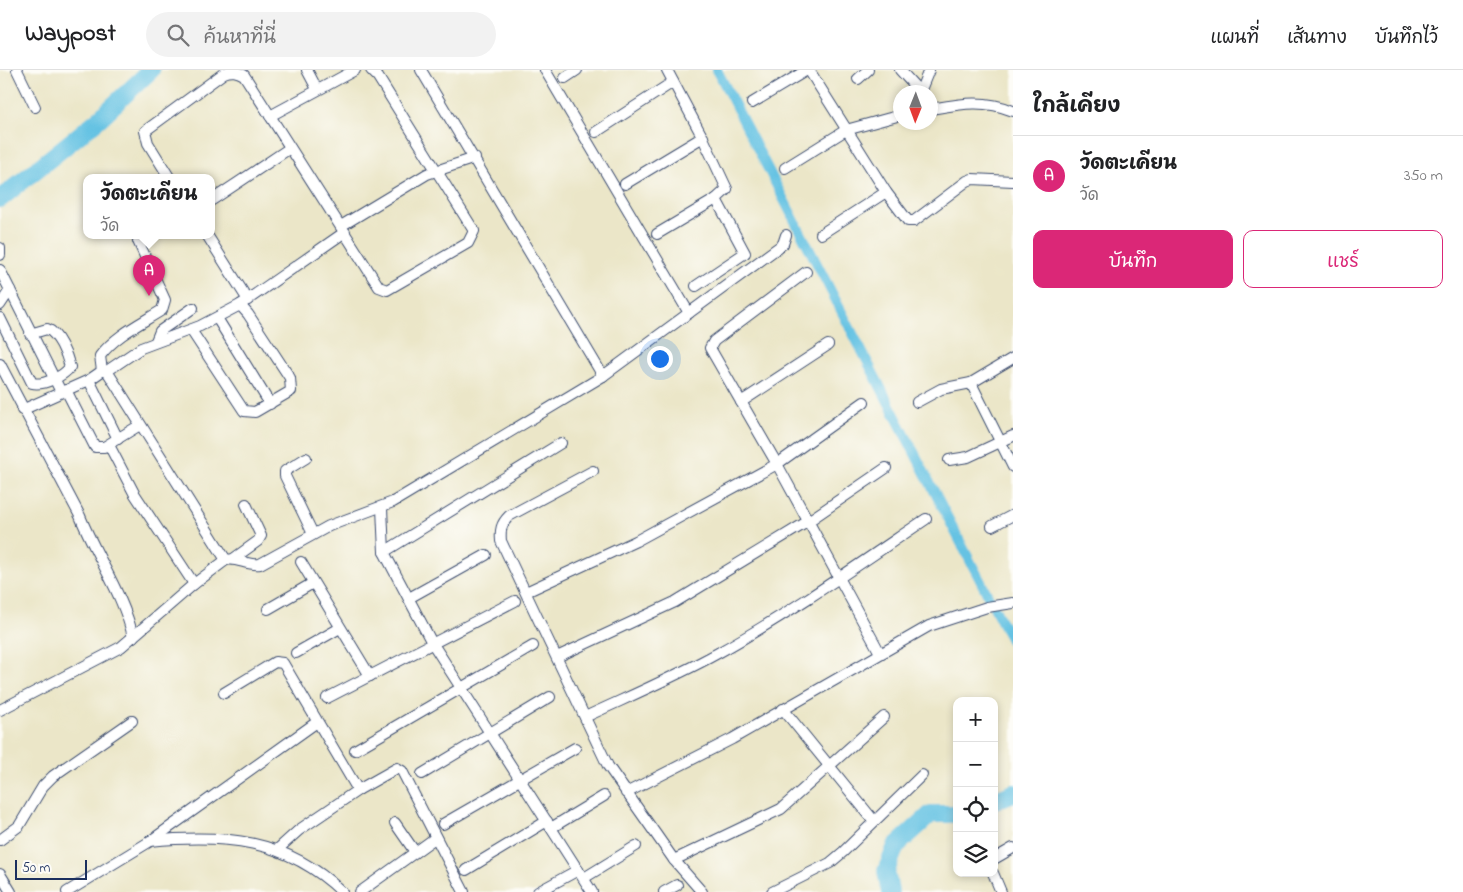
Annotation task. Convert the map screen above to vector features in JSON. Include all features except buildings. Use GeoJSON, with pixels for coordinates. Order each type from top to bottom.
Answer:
{"type":"FeatureCollection","features":[{"type":"Feature","properties":{"kind":"street"},"geometry":{"type":"LineString","coordinates":[[17,70],[34,108]]}},
{"type":"Feature","properties":{"kind":"street"},"geometry":{"type":"LineString","coordinates":[[307,70],[317,90]]}},
{"type":"Feature","properties":{"kind":"street"},"geometry":{"type":"LineString","coordinates":[[270,116],[355,70]]}},
{"type":"Feature","properties":{"kind":"street"},"geometry":{"type":"LineString","coordinates":[[167,174],[148,144],[146,130],[224,73],[230,71],[244,75],[379,287],[387,290],[468,243],[474,235],[472,226],[378,78],[370,70]]}},
{"type":"Feature","properties":{"kind":"street"},"geometry":{"type":"LineString","coordinates":[[421,70],[603,376]]}},
{"type":"Feature","properties":{"kind":"street"},"geometry":{"type":"LineString","coordinates":[[545,70],[689,313]]}},
{"type":"Feature","properties":{"kind":"street"},"geometry":{"type":"LineString","coordinates":[[565,78],[577,70]]}},
{"type":"Feature","properties":{"kind":"street"},"geometry":{"type":"LineString","coordinates":[[657,234],[716,199],[727,189],[666,70]]}},
{"type":"Feature","properties":{"kind":"street"},"geometry":{"type":"LineString","coordinates":[[752,103],[808,70],[886,192],[905,218],[914,221],[967,181],[977,179],[1013,181]]}},
{"type":"Feature","properties":{"kind":"street"},"geometry":{"type":"LineString","coordinates":[[858,79],[868,70]]}},
{"type":"Feature","properties":{"kind":"street"},"geometry":{"type":"LineString","coordinates":[[900,70],[914,85]]}},
{"type":"Feature","properties":{"kind":"street"},"geometry":{"type":"LineString","coordinates":[[923,85],[929,70]]}},
{"type":"Feature","properties":{"kind":"street"},"geometry":{"type":"LineString","coordinates":[[596,132],[673,82]]}},
{"type":"Feature","properties":{"kind":"street"},"geometry":{"type":"LineString","coordinates":[[938,108],[976,102],[995,104],[1013,111]]}},
{"type":"Feature","properties":{"kind":"street"},"geometry":{"type":"LineString","coordinates":[[785,168],[846,130],[893,117]]}},
{"type":"Feature","properties":{"kind":"street"},"geometry":{"type":"LineString","coordinates":[[625,184],[702,137]]}},
{"type":"Feature","properties":{"kind":"street"},"geometry":{"type":"LineString","coordinates":[[215,198],[290,148]]}},
{"type":"Feature","properties":{"kind":"street"},"geometry":{"type":"LineString","coordinates":[[22,410],[89,380],[141,348],[191,330],[217,318],[244,302],[343,229],[427,174],[475,158]]}},
{"type":"Feature","properties":{"kind":"street"},"geometry":{"type":"LineString","coordinates":[[820,234],[886,192]]}},
{"type":"Feature","properties":{"kind":"street"},"geometry":{"type":"LineString","coordinates":[[696,286],[745,253],[716,199]]}},
{"type":"Feature","properties":{"kind":"street"},"geometry":{"type":"LineString","coordinates":[[138,241],[165,300],[164,305],[162,310],[107,346],[100,356],[104,371],[229,560],[250,565],[260,564],[313,534],[382,508],[603,376],[783,244],[786,236]]}},
{"type":"Feature","properties":{"kind":"street"},"geometry":{"type":"LineString","coordinates":[[191,330],[244,411],[255,412],[291,391],[290,378],[248,314],[244,302],[209,239]]}},
{"type":"Feature","properties":{"kind":"street"},"geometry":{"type":"LineString","coordinates":[[0,248],[0,255]]}},
{"type":"Feature","properties":{"kind":"street"},"geometry":{"type":"LineString","coordinates":[[0,270],[53,378],[63,391],[96,446],[100,449],[140,425]]}},
{"type":"Feature","properties":{"kind":"street"},"geometry":{"type":"LineString","coordinates":[[806,272],[710,345],[710,352],[742,402],[880,653]]}},
{"type":"Feature","properties":{"kind":"street"},"geometry":{"type":"LineString","coordinates":[[0,305],[10,290]]}},
{"type":"Feature","properties":{"kind":"street"},"geometry":{"type":"LineString","coordinates":[[156,342],[160,331],[193,308]]}},
{"type":"Feature","properties":{"kind":"street"},"geometry":{"type":"LineString","coordinates":[[0,318],[32,383],[41,384],[68,371],[70,367],[69,360],[49,329],[42,329],[30,334]]}},
{"type":"Feature","properties":{"kind":"street"},"geometry":{"type":"LineString","coordinates":[[217,318],[270,404]]}},
{"type":"Feature","properties":{"kind":"street"},"geometry":{"type":"LineString","coordinates":[[742,402],[828,345]]}},
{"type":"Feature","properties":{"kind":"street"},"geometry":{"type":"LineString","coordinates":[[917,402],[941,389],[971,383],[1013,358]]}},
{"type":"Feature","properties":{"kind":"street"},"geometry":{"type":"LineString","coordinates":[[0,364],[22,410],[80,516],[90,541],[128,617],[133,637]]}},
{"type":"Feature","properties":{"kind":"street"},"geometry":{"type":"LineString","coordinates":[[89,380],[134,493],[194,584]]}},
{"type":"Feature","properties":{"kind":"street"},"geometry":{"type":"LineString","coordinates":[[971,383],[1013,467]]}},
{"type":"Feature","properties":{"kind":"street"},"geometry":{"type":"LineString","coordinates":[[526,592],[636,541],[777,464],[864,402]]}},
{"type":"Feature","properties":{"kind":"street"},"geometry":{"type":"LineString","coordinates":[[948,460],[968,457],[1013,436]]}},
{"type":"Feature","properties":{"kind":"street"},"geometry":{"type":"LineString","coordinates":[[384,552],[560,443]]}},
{"type":"Feature","properties":{"kind":"street"},"geometry":{"type":"LineString","coordinates":[[306,458],[291,466],[285,472],[285,476],[313,534]]}},
{"type":"Feature","properties":{"kind":"street"},"geometry":{"type":"LineString","coordinates":[[557,657],[675,602],[807,522],[886,468]]}},
{"type":"Feature","properties":{"kind":"street"},"geometry":{"type":"LineString","coordinates":[[593,471],[509,516],[503,522],[500,531],[501,541],[608,766],[674,860],[702,892]]}},
{"type":"Feature","properties":{"kind":"street"},"geometry":{"type":"LineString","coordinates":[[0,710],[121,647],[194,584],[258,540],[261,536],[246,504]]}},
{"type":"Feature","properties":{"kind":"street"},"geometry":{"type":"LineString","coordinates":[[382,508],[384,552],[433,644],[592,892]]}},
{"type":"Feature","properties":{"kind":"street"},"geometry":{"type":"LineString","coordinates":[[992,526],[1013,515]]}},
{"type":"Feature","properties":{"kind":"street"},"geometry":{"type":"LineString","coordinates":[[585,717],[664,681],[719,652],[840,578],[926,519]]}},
{"type":"Feature","properties":{"kind":"street"},"geometry":{"type":"LineString","coordinates":[[408,598],[486,555]]}},
{"type":"Feature","properties":{"kind":"street"},"geometry":{"type":"LineString","coordinates":[[301,562],[370,676]]}},
{"type":"Feature","properties":{"kind":"street"},"geometry":{"type":"LineString","coordinates":[[268,609],[313,583]]}},
{"type":"Feature","properties":{"kind":"street"},"geometry":{"type":"LineString","coordinates":[[327,698],[515,601]]}},
{"type":"Feature","properties":{"kind":"street"},"geometry":{"type":"LineString","coordinates":[[626,793],[732,739],[929,626],[987,607],[1010,604]]}},
{"type":"Feature","properties":{"kind":"street"},"geometry":{"type":"LineString","coordinates":[[296,653],[340,628]]}},
{"type":"Feature","properties":{"kind":"street"},"geometry":{"type":"LineString","coordinates":[[355,750],[533,646]]}},
{"type":"Feature","properties":{"kind":"street"},"geometry":{"type":"LineString","coordinates":[[224,693],[275,662],[280,661],[358,790]]}},
{"type":"Feature","properties":{"kind":"street"},"geometry":{"type":"LineString","coordinates":[[422,774],[550,696]]}},
{"type":"Feature","properties":{"kind":"street"},"geometry":{"type":"LineString","coordinates":[[783,709],[874,821]]}},
{"type":"Feature","properties":{"kind":"street"},"geometry":{"type":"LineString","coordinates":[[674,860],[780,810],[829,764],[884,717]]}},
{"type":"Feature","properties":{"kind":"street"},"geometry":{"type":"LineString","coordinates":[[0,840],[18,826],[43,786],[53,776],[132,721]]}},
{"type":"Feature","properties":{"kind":"street"},"geometry":{"type":"LineString","coordinates":[[68,892],[149,842],[317,722]]}},
{"type":"Feature","properties":{"kind":"street"},"geometry":{"type":"LineString","coordinates":[[443,824],[575,748]]}},
{"type":"Feature","properties":{"kind":"street"},"geometry":{"type":"LineString","coordinates":[[278,849],[299,830],[391,769],[397,768],[402,771],[464,892]]}},
{"type":"Feature","properties":{"kind":"street"},"geometry":{"type":"LineString","coordinates":[[772,892],[830,863],[922,775]]}},
{"type":"Feature","properties":{"kind":"street"},"geometry":{"type":"LineString","coordinates":[[466,870],[604,796]]}},
{"type":"Feature","properties":{"kind":"street"},"geometry":{"type":"LineString","coordinates":[[395,823],[415,852]]}},
{"type":"Feature","properties":{"kind":"street"},"geometry":{"type":"LineString","coordinates":[[149,842],[211,837],[250,842],[278,849],[330,880],[342,892]]}},
{"type":"Feature","properties":{"kind":"street"},"geometry":{"type":"LineString","coordinates":[[360,892],[435,838]]}},
{"type":"Feature","properties":{"kind":"street"},"geometry":{"type":"LineString","coordinates":[[538,892],[581,874],[636,846]]}},
{"type":"Feature","properties":{"kind":"street"},"geometry":{"type":"LineString","coordinates":[[998,857],[1013,848]]}},
{"type":"Feature","properties":{"kind":"street"},"geometry":{"type":"LineString","coordinates":[[0,874],[11,892]]}},
{"type":"Feature","properties":{"kind":"street"},"geometry":{"type":"LineString","coordinates":[[995,877],[1001,892]]}},
{"type":"Feature","properties":{"kind":"street"},"geometry":{"type":"LineString","coordinates":[[664,892],[677,885]]}},
{"type":"Feature","properties":{"kind":"waterway"},"geometry":{"type":"LineString","coordinates":[[0,199],[99,119],[151,70]]}},
{"type":"Feature","properties":{"kind":"waterway"},"geometry":{"type":"LineString","coordinates":[[717,70],[1013,644]]}},
{"type":"Feature","properties":{"kind":"waterway"},"geometry":{"type":"LineString","coordinates":[[998,799],[1013,793]]}},
{"type":"Feature","properties":{"kind":"waterway"},"geometry":{"type":"LineString","coordinates":[[890,892],[886,871],[896,846],[931,814],[953,814]]}},
{"type":"Feature","properties":{"kind":"place","name":"วัดตะเคียน"},"geometry":{"type":"Point","coordinates":[149,296]}}]}
